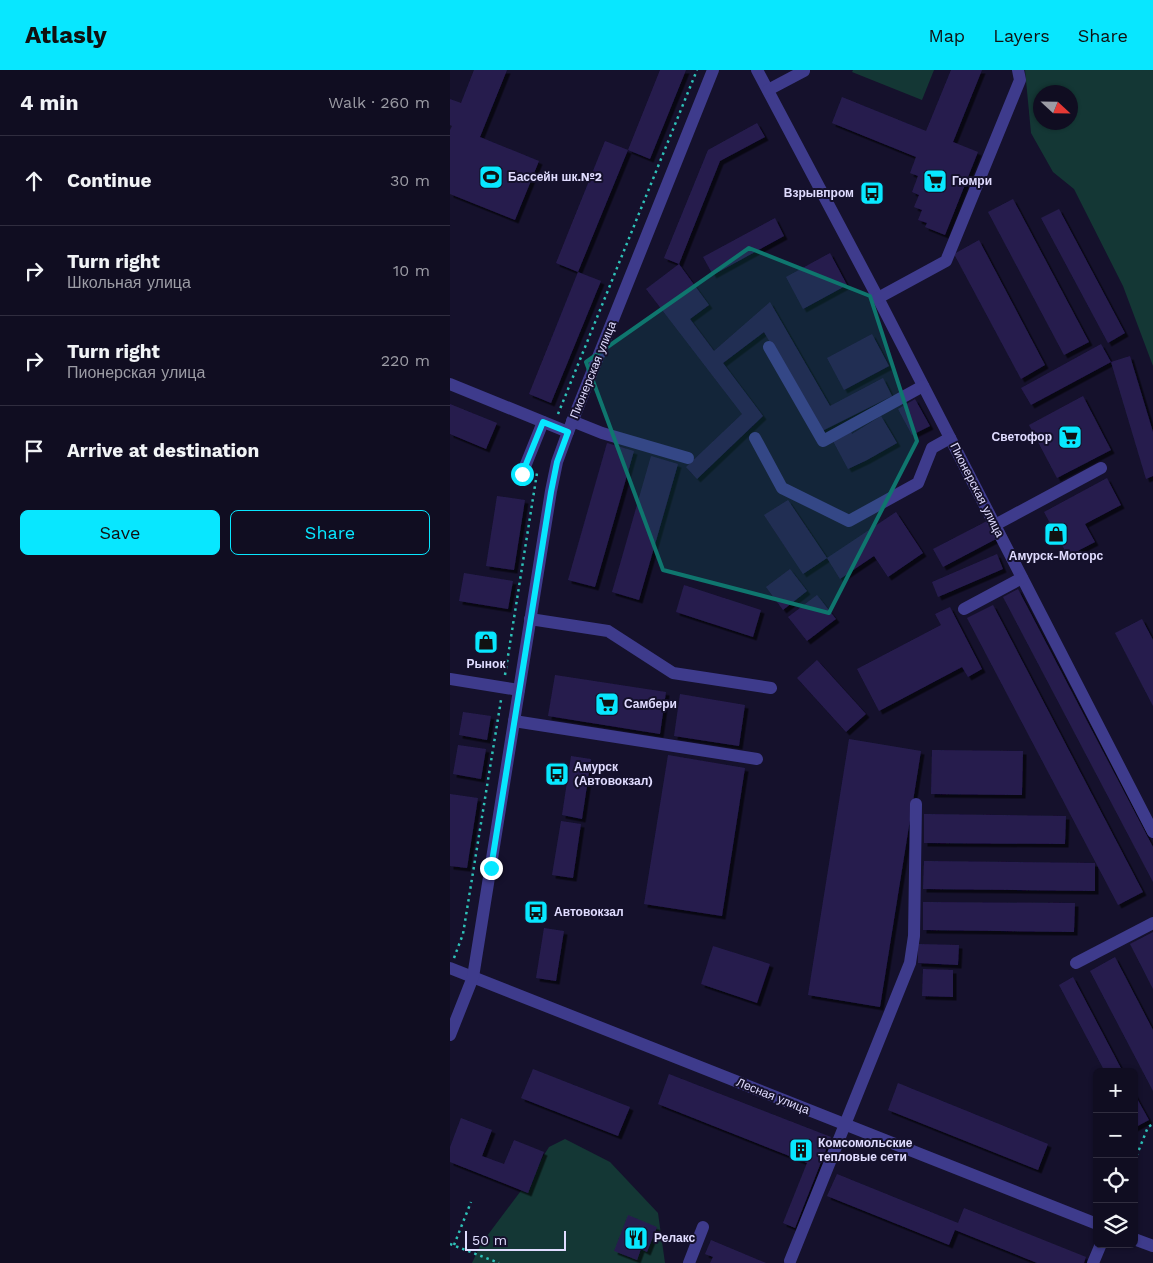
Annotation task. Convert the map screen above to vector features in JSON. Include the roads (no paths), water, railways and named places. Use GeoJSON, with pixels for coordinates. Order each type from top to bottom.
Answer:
{"type":"FeatureCollection","features":[{"type":"Feature","properties":{"kind":"street","name":"Пионерская улица"},"geometry":{"type":"LineString","coordinates":[[450,1035],[473,977],[557,462],[713,70]]}},
{"type":"Feature","properties":{"kind":"street","name":"Пионерская улица"},"geometry":{"type":"LineString","coordinates":[[757,70],[878,298],[1153,832]]}},
{"type":"Feature","properties":{"kind":"street"},"geometry":{"type":"LineString","coordinates":[[878,298],[946,262],[1020,80],[1018,70]]}},
{"type":"Feature","properties":{"kind":"street"},"geometry":{"type":"LineString","coordinates":[[768,90],[804,71]]}},
{"type":"Feature","properties":{"kind":"street"},"geometry":{"type":"LineString","coordinates":[[769,347],[823,441],[923,386]]}},
{"type":"Feature","properties":{"kind":"street"},"geometry":{"type":"LineString","coordinates":[[450,384],[543,422],[602,433],[688,458]]}},
{"type":"Feature","properties":{"kind":"street"},"geometry":{"type":"LineString","coordinates":[[522,474],[543,422]]}},
{"type":"Feature","properties":{"kind":"street"},"geometry":{"type":"LineString","coordinates":[[755,438],[782,488],[849,521],[918,483],[932,448],[950,438]]}},
{"type":"Feature","properties":{"kind":"street"},"geometry":{"type":"LineString","coordinates":[[995,525],[1101,468]]}},
{"type":"Feature","properties":{"kind":"street"},"geometry":{"type":"LineString","coordinates":[[964,609],[1022,578]]}},
{"type":"Feature","properties":{"kind":"street"},"geometry":{"type":"LineString","coordinates":[[530,619],[608,631],[673,673],[771,688]]}},
{"type":"Feature","properties":{"kind":"street"},"geometry":{"type":"LineString","coordinates":[[450,679],[519,690]]}},
{"type":"Feature","properties":{"kind":"street"},"geometry":{"type":"LineString","coordinates":[[514,721],[757,759]]}},
{"type":"Feature","properties":{"kind":"street"},"geometry":{"type":"LineString","coordinates":[[790,1262],[910,962],[914,936],[916,804]]}},
{"type":"Feature","properties":{"kind":"street"},"geometry":{"type":"LineString","coordinates":[[1076,963],[1153,923]]}},
{"type":"Feature","properties":{"kind":"street","name":"Лесная улица"},"geometry":{"type":"LineString","coordinates":[[450,968],[1093,1222]]}},
{"type":"Feature","properties":{"kind":"street"},"geometry":{"type":"LineString","coordinates":[[689,1263],[704,1227]]}},
{"type":"Feature","properties":{"kind":"street"},"geometry":{"type":"LineString","coordinates":[[1138,1240],[1153,1246]]}},
{"type":"Feature","properties":{"kind":"street"},"geometry":{"type":"LineString","coordinates":[[1093,1263],[1099,1248]]}},
{"type":"Feature","properties":{"kind":"place","name":"Бассейн шк.№2"},"geometry":{"type":"Point","coordinates":[491,177]}},
{"type":"Feature","properties":{"kind":"place","name":"Гюмри"},"geometry":{"type":"Point","coordinates":[935,181]}},
{"type":"Feature","properties":{"kind":"place","name":"Взрывпром"},"geometry":{"type":"Point","coordinates":[872,193]}},
{"type":"Feature","properties":{"kind":"place","name":"Светофор"},"geometry":{"type":"Point","coordinates":[1070,437]}},
{"type":"Feature","properties":{"kind":"place","name":"Амурск-Моторс"},"geometry":{"type":"Point","coordinates":[1056,534]}},
{"type":"Feature","properties":{"kind":"place","name":"Рынок"},"geometry":{"type":"Point","coordinates":[486,642]}},
{"type":"Feature","properties":{"kind":"place","name":"Самбери"},"geometry":{"type":"Point","coordinates":[607,704]}},
{"type":"Feature","properties":{"kind":"place","name":"Амурск (Автовокзал)"},"geometry":{"type":"Point","coordinates":[557,774]}},
{"type":"Feature","properties":{"kind":"place","name":"Автовокзал"},"geometry":{"type":"Point","coordinates":[536,912]}},
{"type":"Feature","properties":{"kind":"place","name":"Комсомольские тепловые сети"},"geometry":{"type":"Point","coordinates":[801,1150]}},
{"type":"Feature","properties":{"kind":"place","name":"Релакс"},"geometry":{"type":"Point","coordinates":[636,1238]}}]}
